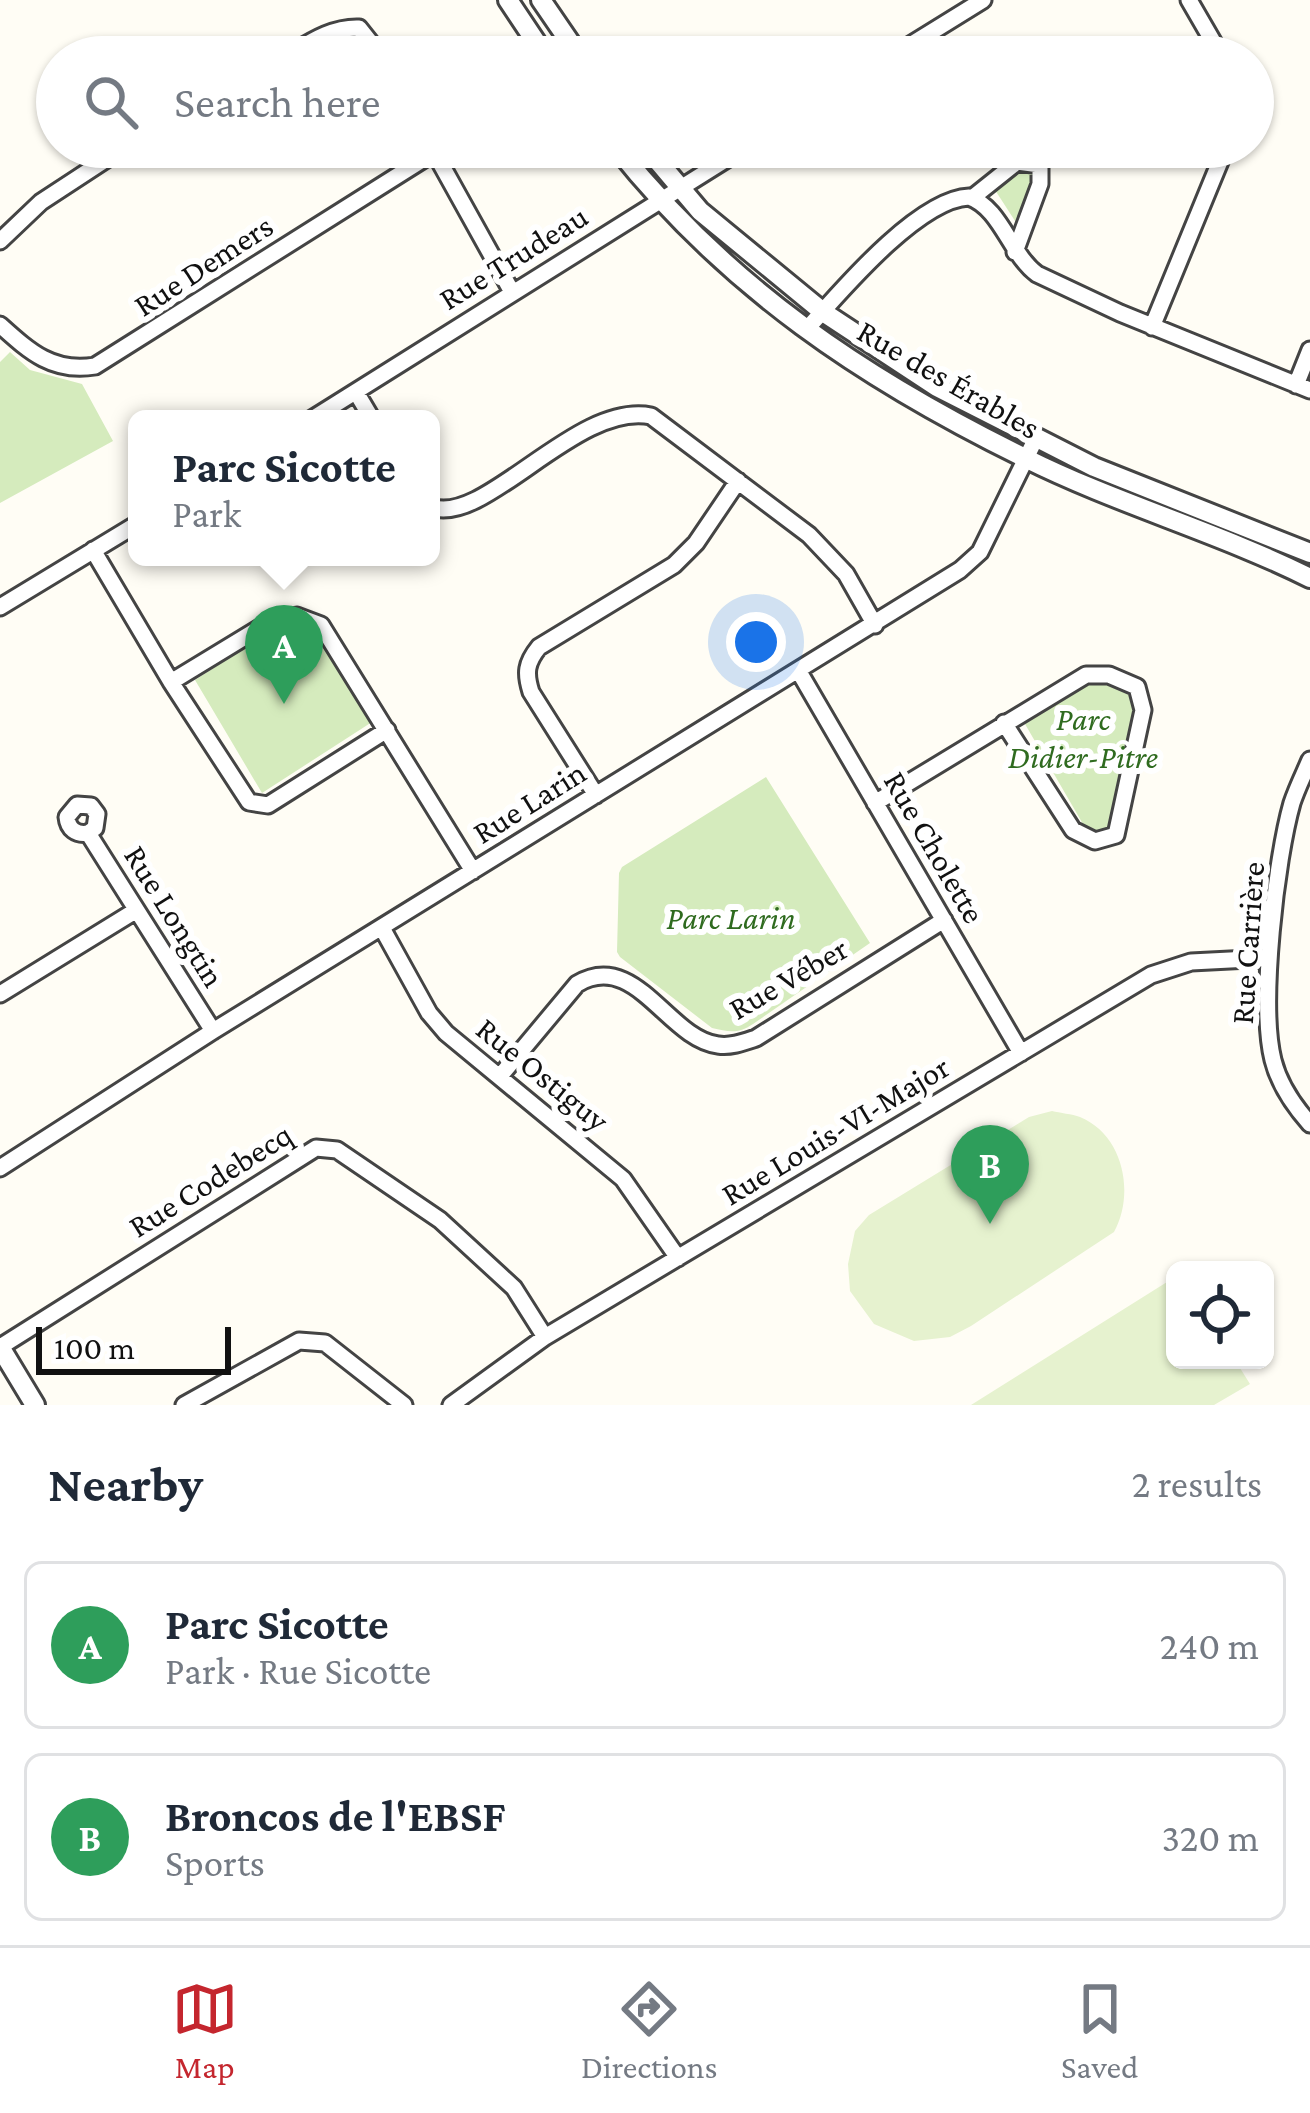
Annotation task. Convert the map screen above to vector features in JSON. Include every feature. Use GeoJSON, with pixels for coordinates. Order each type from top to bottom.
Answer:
{"type":"FeatureCollection","features":[{"type":"Feature","properties":{"kind":"street"},"geometry":{"type":"LineString","coordinates":[[508,0],[532,36]]}},
{"type":"Feature","properties":{"kind":"street"},"geometry":{"type":"LineString","coordinates":[[541,0],[566,36]]}},
{"type":"Feature","properties":{"kind":"street"},"geometry":{"type":"LineString","coordinates":[[925,36],[983,0]]}},
{"type":"Feature","properties":{"kind":"street"},"geometry":{"type":"LineString","coordinates":[[1189,0],[1210,36]]}},
{"type":"Feature","properties":{"kind":"street"},"geometry":{"type":"LineString","coordinates":[[326,36],[344,27],[359,28],[365,36]]}},
{"type":"Feature","properties":{"kind":"street"},"geometry":{"type":"LineString","coordinates":[[0,241],[40,202],[93,168]]}},
{"type":"Feature","properties":{"kind":"street","name":"Rue Demers"},"geometry":{"type":"LineString","coordinates":[[0,326],[51,365],[71,370],[95,366],[405,168]]}},
{"type":"Feature","properties":{"kind":"street"},"geometry":{"type":"LineString","coordinates":[[443,168],[512,292]]}},
{"type":"Feature","properties":{"kind":"street","name":"Rue des Érables"},"geometry":{"type":"LineString","coordinates":[[633,168],[702,246],[880,380],[1026,459],[1310,578]]}},
{"type":"Feature","properties":{"kind":"street","name":"Rue des Érables"},"geometry":{"type":"LineString","coordinates":[[662,168],[679,189],[823,312],[937,387],[1094,467],[1310,554]]}},
{"type":"Feature","properties":{"kind":"street","name":"Rue Trudeau"},"geometry":{"type":"LineString","coordinates":[[327,410],[712,168]]}},
{"type":"Feature","properties":{"kind":"street"},"geometry":{"type":"LineString","coordinates":[[972,198],[1010,168]]}},
{"type":"Feature","properties":{"kind":"street"},"geometry":{"type":"LineString","coordinates":[[1015,252],[1040,184],[1040,168]]}},
{"type":"Feature","properties":{"kind":"street"},"geometry":{"type":"LineString","coordinates":[[1153,327],[1217,168]]}},
{"type":"Feature","properties":{"kind":"street"},"geometry":{"type":"LineString","coordinates":[[807,329],[893,239],[960,197],[987,207],[1025,266],[1063,288],[1303,388],[1310,350]]}},
{"type":"Feature","properties":{"kind":"street"},"geometry":{"type":"LineString","coordinates":[[356,392],[367,410]]}},
{"type":"Feature","properties":{"kind":"street"},"geometry":{"type":"LineString","coordinates":[[440,510],[470,502],[597,423],[632,412],[651,416],[829,554],[875,625]]}},
{"type":"Feature","properties":{"kind":"street","name":"Rue Larin"},"geometry":{"type":"LineString","coordinates":[[0,1168],[213,1031],[960,570],[980,552],[1036,438]]}},
{"type":"Feature","properties":{"kind":"street"},"geometry":{"type":"LineString","coordinates":[[596,796],[531,692],[528,660],[539,647],[674,565],[696,543],[738,482]]}},
{"type":"Feature","properties":{"kind":"street"},"geometry":{"type":"LineString","coordinates":[[0,607],[128,529]]}},
{"type":"Feature","properties":{"kind":"street"},"geometry":{"type":"LineString","coordinates":[[93,550],[237,789],[254,805],[268,806],[387,730]]}},
{"type":"Feature","properties":{"kind":"street"},"geometry":{"type":"LineString","coordinates":[[171,682],[273,620],[285,616],[309,619],[329,635],[473,871]]}},
{"type":"Feature","properties":{"kind":"street","name":"Rue Cholette"},"geometry":{"type":"LineString","coordinates":[[798,670],[1021,1053]]}},
{"type":"Feature","properties":{"kind":"street"},"geometry":{"type":"LineString","coordinates":[[875,803],[1004,723],[1086,675],[1109,675],[1137,687],[1143,710],[1116,835],[1095,841],[1072,830],[1004,723]]}},
{"type":"Feature","properties":{"kind":"street","name":"Rue Carrière"},"geometry":{"type":"LineString","coordinates":[[1310,760],[1293,801],[1285,838],[1269,958],[1274,1061],[1286,1092],[1310,1124]]}},
{"type":"Feature","properties":{"kind":"street","name":"Rue Longtin"},"geometry":{"type":"LineString","coordinates":[[88,833],[213,1031]]}},
{"type":"Feature","properties":{"kind":"street"},"geometry":{"type":"LineString","coordinates":[[0,994],[135,911]]}},
{"type":"Feature","properties":{"kind":"street","name":"Rue Véber"},"geometry":{"type":"LineString","coordinates":[[501,1075],[577,984],[590,976],[618,976],[714,1046],[736,1044],[756,1038],[944,920]]}},
{"type":"Feature","properties":{"kind":"street","name":"Rue Ostiguy"},"geometry":{"type":"LineString","coordinates":[[382,928],[429,1013],[446,1033],[623,1179],[678,1258]]}},
{"type":"Feature","properties":{"kind":"street","name":"Rue Louis-VI-Major"},"geometry":{"type":"LineString","coordinates":[[451,1405],[545,1337],[1151,975],[1191,962],[1269,958]]}},
{"type":"Feature","properties":{"kind":"street","name":"Rue Codebecq"},"geometry":{"type":"LineString","coordinates":[[0,1347],[316,1148],[337,1150],[440,1220],[514,1288],[545,1337]]}},
{"type":"Feature","properties":{"kind":"street"},"geometry":{"type":"LineString","coordinates":[[184,1405],[298,1341],[312,1340],[326,1343],[404,1405]]}},
{"type":"Feature","properties":{"kind":"street"},"geometry":{"type":"LineString","coordinates":[[0,1347],[35,1405]]}},
{"type":"Feature","properties":{"kind":"green space"},"geometry":{"type":"Polygon","coordinates":[[[1018,168],[1032,171],[1034,183],[1017,224],[995,190],[1018,168]]]}},
{"type":"Feature","properties":{"kind":"green space"},"geometry":{"type":"Polygon","coordinates":[[[10,352],[30,370],[82,384],[113,441],[0,503],[0,362],[10,352]]]}},
{"type":"Feature","properties":{"kind":"green space"},"geometry":{"type":"Polygon","coordinates":[[[282,624],[315,631],[372,722],[262,793],[195,680],[282,624]]]}},
{"type":"Feature","properties":{"kind":"green space","name":"Parc Didier-Pitre"},"geometry":{"type":"Polygon","coordinates":[[[1085,682],[1116,683],[1130,691],[1134,706],[1104,831],[1087,831],[1025,724],[1085,682]]]}},
{"type":"Feature","properties":{"kind":"green space","name":"Parc Larin"},"geometry":{"type":"Polygon","coordinates":[[[766,777],[870,943],[748,1027],[738,1031],[712,1028],[617,952],[619,873],[766,777]]]}},
{"type":"Feature","properties":{"kind":"green space"},"geometry":{"type":"Polygon","coordinates":[[[1052,1111],[1095,1126],[1116,1151],[1124,1201],[1114,1232],[950,1337],[914,1341],[874,1324],[850,1291],[848,1264],[855,1231],[869,1215],[1029,1117],[1052,1111]]]}},
{"type":"Feature","properties":{"kind":"green space"},"geometry":{"type":"Polygon","coordinates":[[[1166,1283],[1166,1369],[1241,1369],[1250,1384],[1214,1405],[971,1405],[1166,1283]]]}},
{"type":"Feature","properties":{"kind":"place","name":"Parc Sicotte"},"geometry":{"type":"Point","coordinates":[284,704]}},
{"type":"Feature","properties":{"kind":"place","name":"Broncos de l'EBSF"},"geometry":{"type":"Point","coordinates":[990,1224]}}]}
